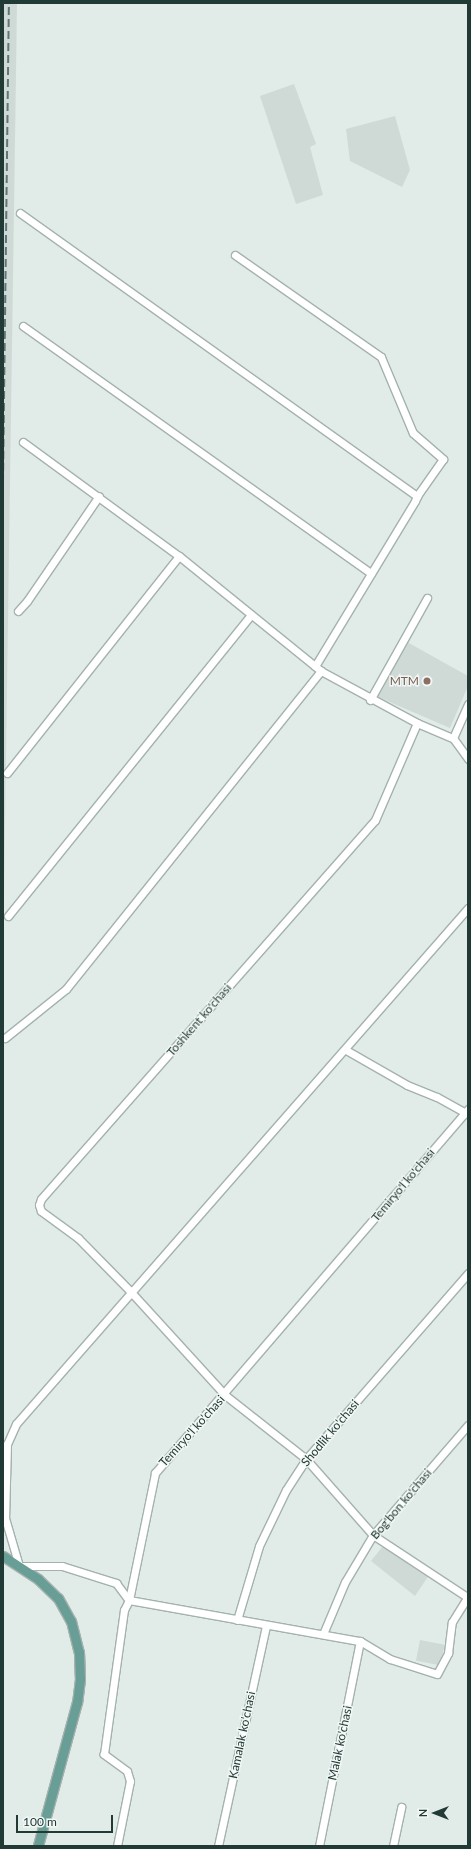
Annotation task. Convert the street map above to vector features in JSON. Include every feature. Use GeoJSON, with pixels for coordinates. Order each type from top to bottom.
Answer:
{"type":"FeatureCollection","features":[{"type":"Feature","properties":{"kind":"main road"},"geometry":{"type":"LineString","coordinates":[[3,1556],[38,1579],[58,1598],[74,1631],[80,1664],[77,1702],[38,1846]]}},
{"type":"Feature","properties":{"kind":"street"},"geometry":{"type":"LineString","coordinates":[[20,213],[416,496]]}},
{"type":"Feature","properties":{"kind":"street"},"geometry":{"type":"LineString","coordinates":[[235,255],[381,358],[413,433],[443,459],[416,496],[415,502],[315,666]]}},
{"type":"Feature","properties":{"kind":"street"},"geometry":{"type":"LineString","coordinates":[[23,326],[371,573]]}},
{"type":"Feature","properties":{"kind":"street"},"geometry":{"type":"LineString","coordinates":[[23,442],[99,496],[179,556],[321,671],[370,700],[417,723],[453,738],[468,759]]}},
{"type":"Feature","properties":{"kind":"street"},"geometry":{"type":"LineString","coordinates":[[18,611],[27,601],[99,496]]}},
{"type":"Feature","properties":{"kind":"street"},"geometry":{"type":"LineString","coordinates":[[7,773],[179,556]]}},
{"type":"Feature","properties":{"kind":"street"},"geometry":{"type":"LineString","coordinates":[[370,700],[427,598]]}},
{"type":"Feature","properties":{"kind":"street"},"geometry":{"type":"LineString","coordinates":[[8,916],[251,615]]}},
{"type":"Feature","properties":{"kind":"street"},"geometry":{"type":"LineString","coordinates":[[5,1038],[66,990],[321,671]]}},
{"type":"Feature","properties":{"kind":"street"},"geometry":{"type":"LineString","coordinates":[[453,738],[468,704]]}},
{"type":"Feature","properties":{"kind":"street","name":"Toshkent ko'chasi"},"geometry":{"type":"LineString","coordinates":[[130,1291],[78,1238],[41,1211],[41,1199],[375,820],[417,723]]}},
{"type":"Feature","properties":{"kind":"street"},"geometry":{"type":"LineString","coordinates":[[130,1291],[225,1395],[306,1459],[373,1535],[468,1596],[452,1622],[448,1649],[437,1674],[390,1659],[360,1641],[129,1600],[116,1584],[62,1566],[19,1566],[5,1526],[6,1444],[16,1424],[130,1291],[346,1050],[468,908]]}},
{"type":"Feature","properties":{"kind":"street"},"geometry":{"type":"LineString","coordinates":[[346,1050],[407,1085],[467,1112]]}},
{"type":"Feature","properties":{"kind":"street","name":"Temiryo'l ko'chasi"},"geometry":{"type":"LineString","coordinates":[[117,1846],[130,1782],[127,1770],[104,1754],[124,1610],[129,1600],[155,1473],[225,1395],[467,1112]]}},
{"type":"Feature","properties":{"kind":"street","name":"Shodlik ko'chasi"},"geometry":{"type":"LineString","coordinates":[[237,1620],[259,1546],[286,1490],[306,1459],[468,1273]]}},
{"type":"Feature","properties":{"kind":"street","name":"Bog'bon ko'chasi"},"geometry":{"type":"LineString","coordinates":[[323,1634],[344,1582],[373,1535],[468,1425]]}},
{"type":"Feature","properties":{"kind":"street","name":"Kamalak ko'chasi"},"geometry":{"type":"LineString","coordinates":[[218,1846],[266,1625]]}},
{"type":"Feature","properties":{"kind":"street","name":"Malak ko'chasi"},"geometry":{"type":"LineString","coordinates":[[319,1846],[360,1641]]}},
{"type":"Feature","properties":{"kind":"street"},"geometry":{"type":"LineString","coordinates":[[393,1846],[401,1807]]}},
{"type":"Feature","properties":{"kind":"shaded area"},"geometry":{"type":"Polygon","coordinates":[[[3,3],[17,3],[3,961],[3,3]]]}},
{"type":"Feature","properties":{"kind":"shaded area"},"geometry":{"type":"Polygon","coordinates":[[[294,84],[316,144],[310,147],[323,195],[296,204],[260,96],[294,84]]]}},
{"type":"Feature","properties":{"kind":"shaded area"},"geometry":{"type":"Polygon","coordinates":[[[395,116],[410,170],[402,187],[350,161],[346,129],[395,116]]]}},
{"type":"Feature","properties":{"kind":"shaded area","name":"MTM"},"geometry":{"type":"Polygon","coordinates":[[[407,642],[468,676],[468,686],[450,728],[378,697],[407,642]]]}},
{"type":"Feature","properties":{"kind":"shaded area"},"geometry":{"type":"Polygon","coordinates":[[[383,1546],[429,1575],[415,1596],[371,1561],[383,1546]]]}},
{"type":"Feature","properties":{"kind":"shaded area"},"geometry":{"type":"Polygon","coordinates":[[[420,1640],[445,1645],[441,1665],[416,1661],[420,1640]]]}},
{"type":"Feature","properties":{"kind":"railway"},"geometry":{"type":"LineString","coordinates":[[3,483],[9,3]]}},
{"type":"Feature","properties":{"kind":"place","name":"MTM"},"geometry":{"type":"Point","coordinates":[427,681]}}]}
